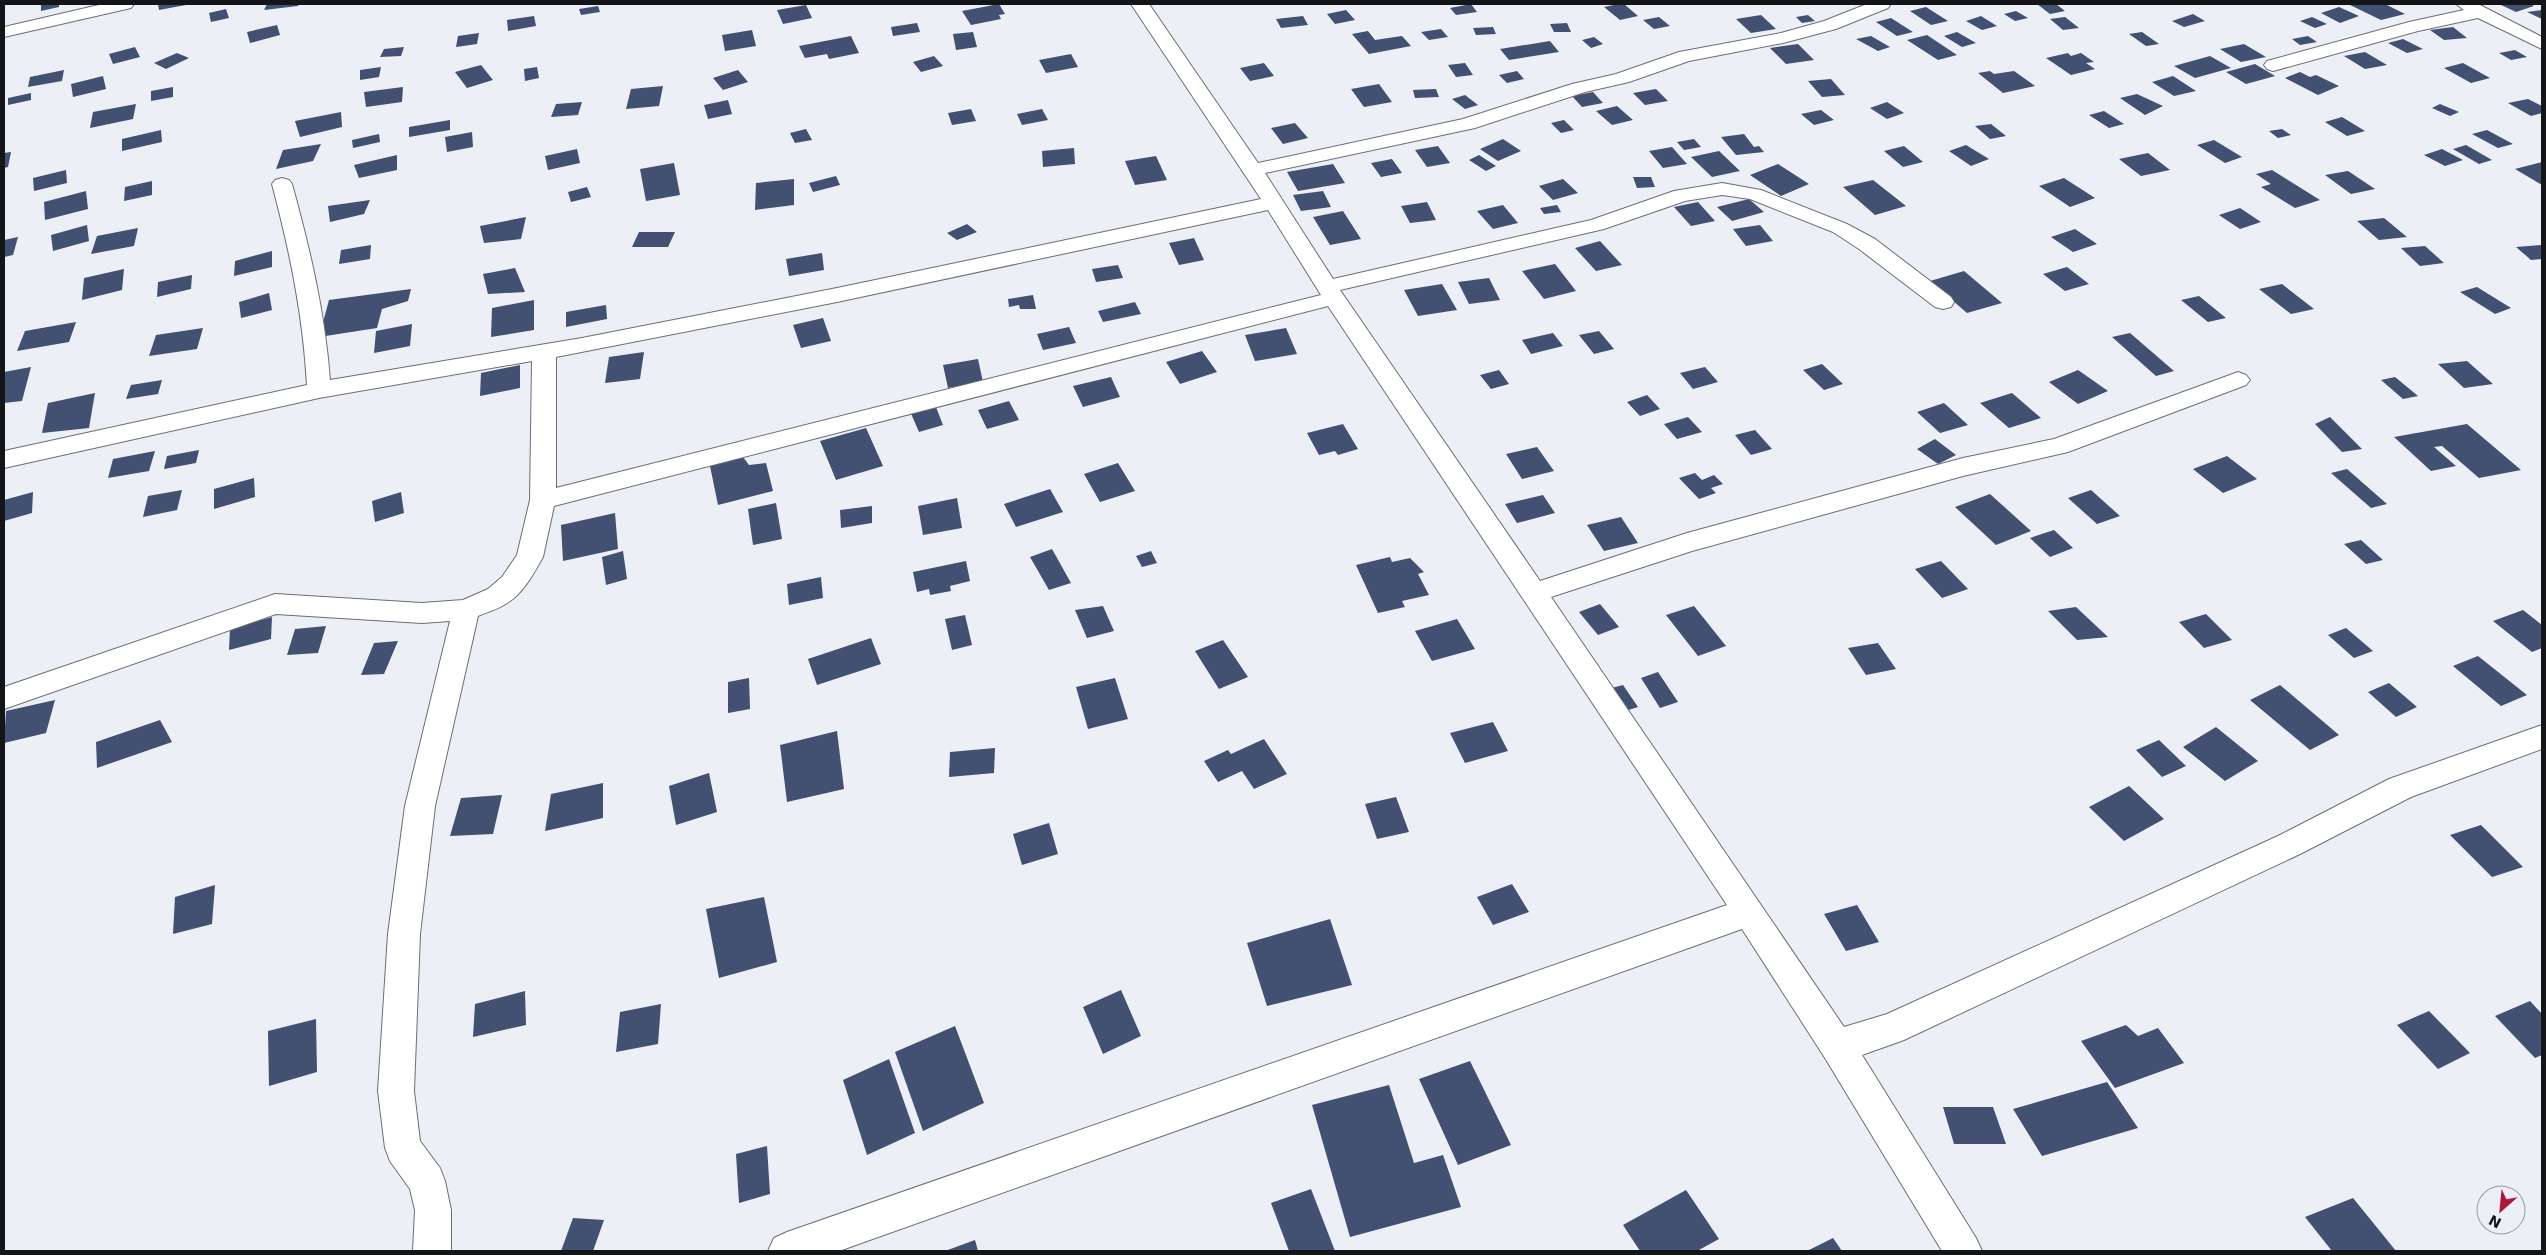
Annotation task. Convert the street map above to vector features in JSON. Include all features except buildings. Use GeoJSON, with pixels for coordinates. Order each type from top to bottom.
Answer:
{"type":"FeatureCollection","features":[{"type":"Feature","properties":{"kind":"street"},"geometry":{"type":"LineString","coordinates":[[1140,4],[1253,170],[1330,292],[1749,912],[1837,1046],[1963,1251]]}},
{"type":"Feature","properties":{"kind":"street"},"geometry":{"type":"LineString","coordinates":[[1253,170],[1468,124],[1579,88],[1622,78],[1685,56],[1783,38],[1830,25],[1882,4]]}},
{"type":"Feature","properties":{"kind":"street"},"geometry":{"type":"LineString","coordinates":[[4,32],[115,5]]}},
{"type":"Feature","properties":{"kind":"street"},"geometry":{"type":"LineString","coordinates":[[2272,65],[2415,26],[2472,8],[2542,44]]}},
{"type":"Feature","properties":{"kind":"street"},"geometry":{"type":"LineString","coordinates":[[282,184],[302,258],[316,348],[318,390]]}},
{"type":"Feature","properties":{"kind":"street"},"geometry":{"type":"LineString","coordinates":[[543,500],[1330,292],[1597,225],[1681,195],[1722,188],[1754,194],[1840,228],[1867,244],[1943,302]]}},
{"type":"Feature","properties":{"kind":"street"},"geometry":{"type":"LineString","coordinates":[[4,460],[318,390],[544,351],[837,295],[1273,203]]}},
{"type":"Feature","properties":{"kind":"street"},"geometry":{"type":"LineString","coordinates":[[4,698],[275,604],[422,613],[466,610],[498,596],[511,584],[530,557],[543,500],[544,351]]}},
{"type":"Feature","properties":{"kind":"street"},"geometry":{"type":"LineString","coordinates":[[1533,593],[1687,543],[1963,467],[2059,446],[2238,380]]}},
{"type":"Feature","properties":{"kind":"street"},"geometry":{"type":"LineString","coordinates":[[432,1251],[433,1210],[427,1180],[403,1148],[396,1091],[404,934],[420,806],[466,610]]}},
{"type":"Feature","properties":{"kind":"street"},"geometry":{"type":"LineString","coordinates":[[1837,1046],[1892,1029],[2290,845],[2400,788],[2542,737]]}},
{"type":"Feature","properties":{"kind":"street"},"geometry":{"type":"LineString","coordinates":[[787,1251],[1749,912]]}}]}
